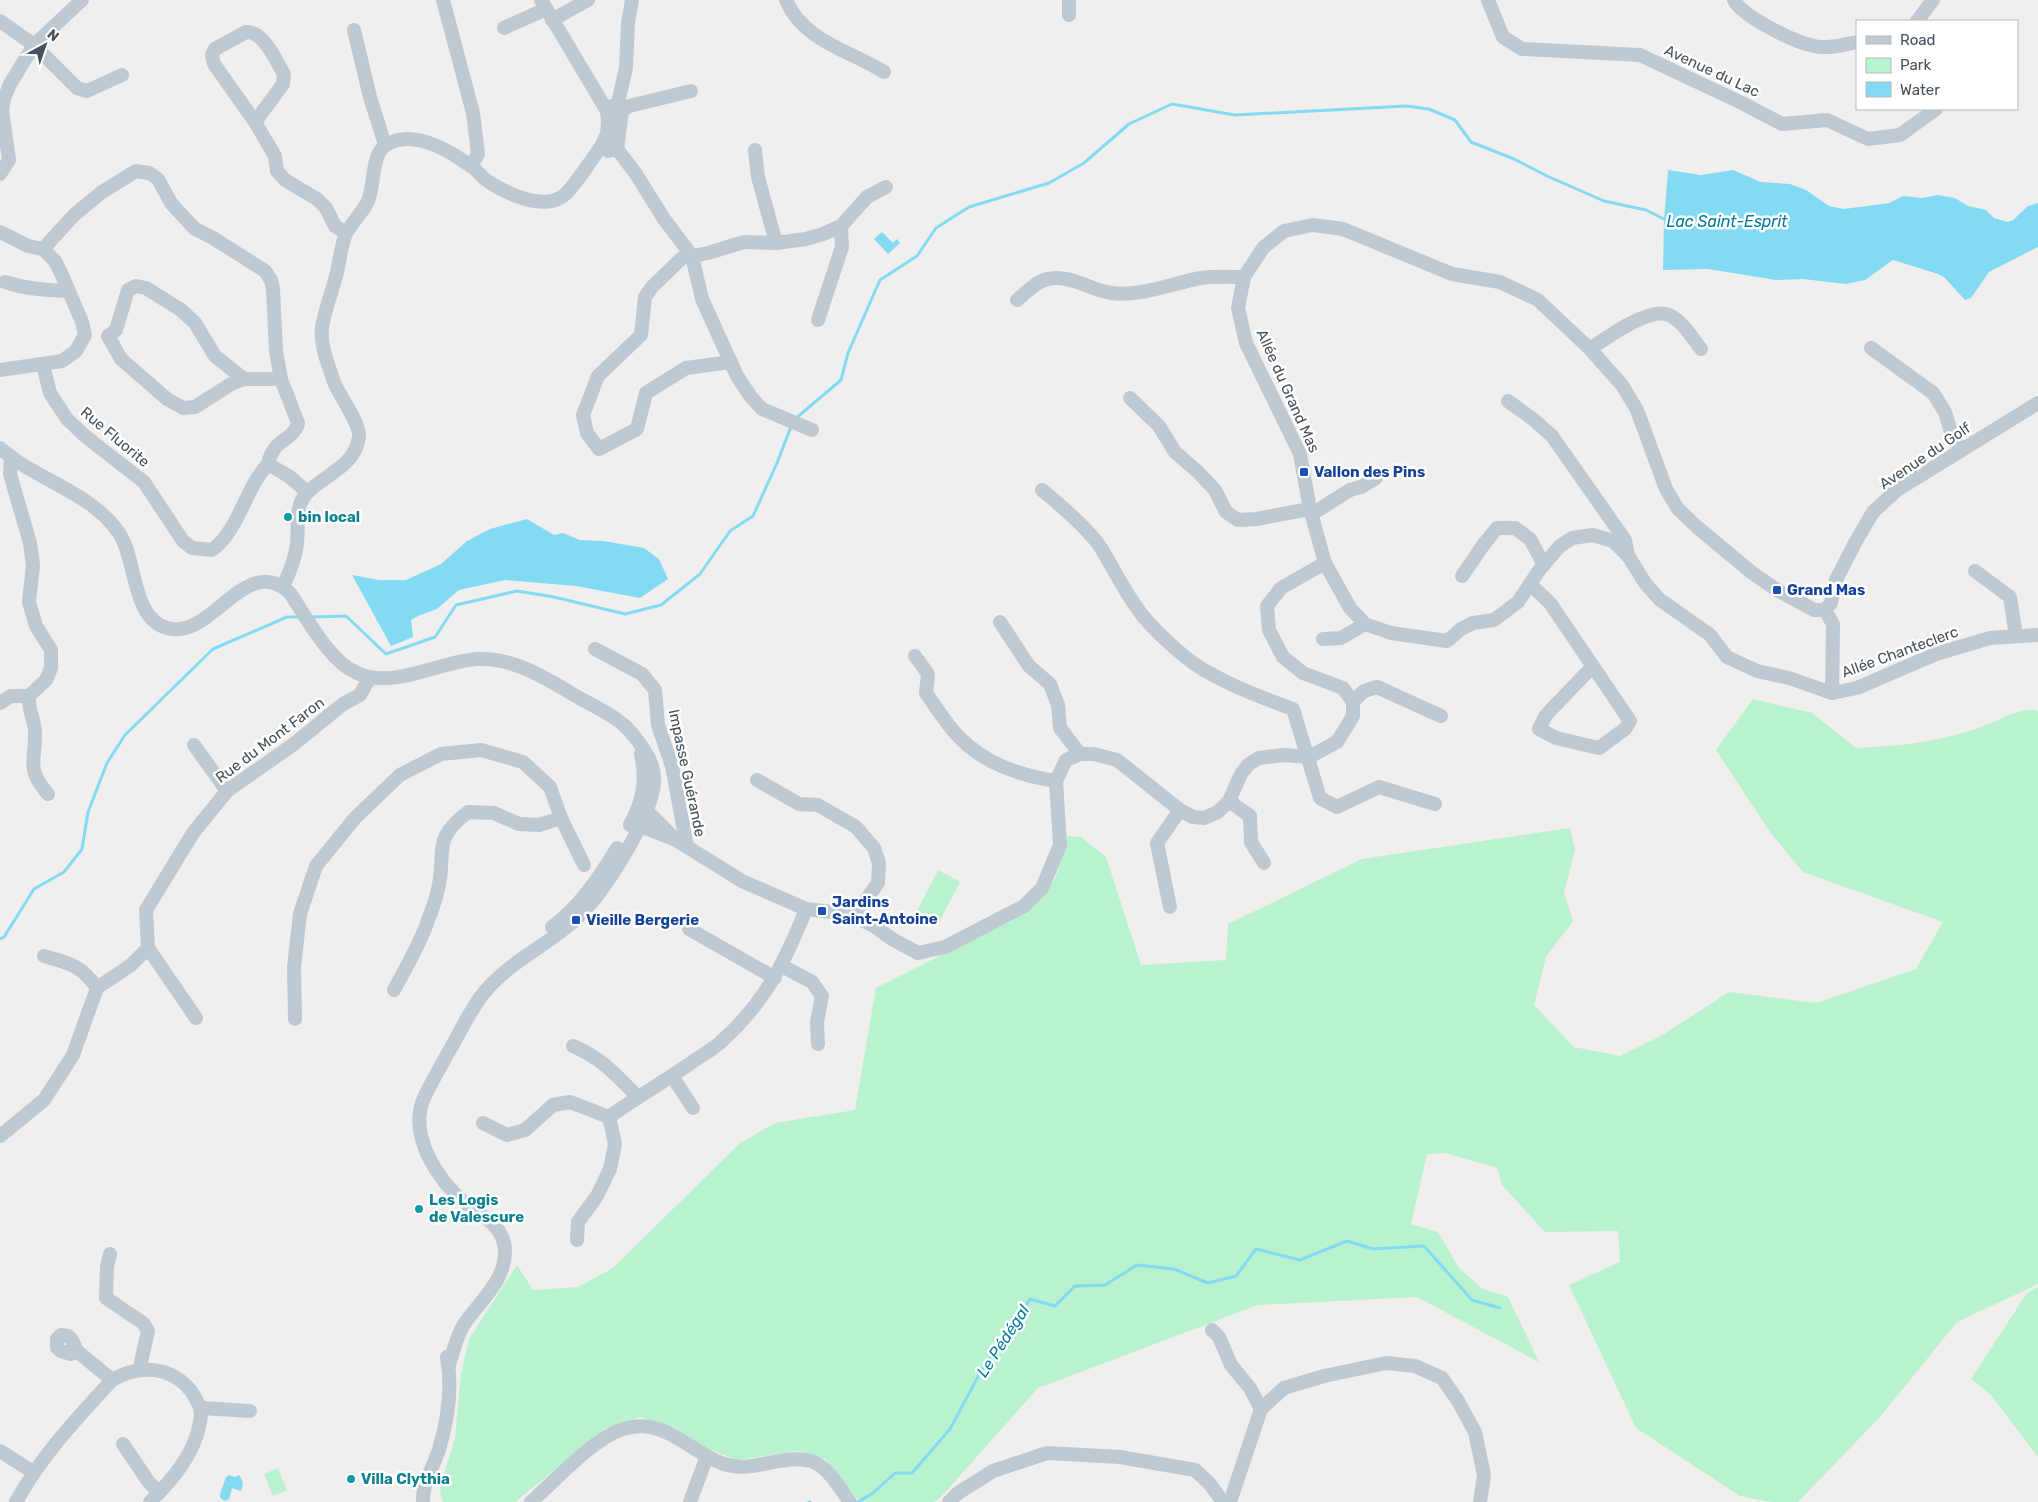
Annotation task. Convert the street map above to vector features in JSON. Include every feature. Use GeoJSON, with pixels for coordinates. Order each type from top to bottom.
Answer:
{"type":"FeatureCollection","features":[{"type":"Feature","properties":{"kind":"street"},"geometry":{"type":"LineString","coordinates":[[0,174],[9,160],[3,122],[4,99],[34,45],[82,0]]}},
{"type":"Feature","properties":{"kind":"street"},"geometry":{"type":"LineString","coordinates":[[443,0],[473,113],[478,154],[471,166]]}},
{"type":"Feature","properties":{"kind":"street"},"geometry":{"type":"LineString","coordinates":[[504,28],[547,10],[588,0]]}},
{"type":"Feature","properties":{"kind":"street"},"geometry":{"type":"LineString","coordinates":[[287,590],[297,543],[298,514],[301,502],[307,492],[344,465],[356,446],[359,435],[349,409],[337,389],[324,353],[322,328],[346,233],[368,200],[378,152],[385,145],[401,138],[427,142],[449,151],[471,166],[487,181],[511,193],[546,202],[561,198],[602,145],[607,134],[608,122],[615,110],[626,68],[628,23],[632,0]]}},
{"type":"Feature","properties":{"kind":"street"},"geometry":{"type":"LineString","coordinates":[[786,0],[790,9],[806,26],[831,46],[867,61],[884,72]]}},
{"type":"Feature","properties":{"kind":"street"},"geometry":{"type":"LineString","coordinates":[[1069,0],[1069,15]]}},
{"type":"Feature","properties":{"kind":"street","name":"Avenue du Lac"},"geometry":{"type":"LineString","coordinates":[[1488,0],[1503,37],[1522,49],[1640,55],[1782,124],[1827,120],[1868,139],[1900,135],[1935,110]]}},
{"type":"Feature","properties":{"kind":"street"},"geometry":{"type":"LineString","coordinates":[[1734,0],[1739,8],[1761,23],[1813,46],[1834,47],[1856,42]]}},
{"type":"Feature","properties":{"kind":"street"},"geometry":{"type":"LineString","coordinates":[[1918,20],[1934,0]]}},
{"type":"Feature","properties":{"kind":"street"},"geometry":{"type":"LineString","coordinates":[[547,10],[615,110],[617,149],[636,174],[664,219],[692,256],[702,300],[737,376],[751,397],[762,409],[812,430]]}},
{"type":"Feature","properties":{"kind":"street"},"geometry":{"type":"LineString","coordinates":[[0,20],[34,45],[77,88],[87,91],[122,75]]}},
{"type":"Feature","properties":{"kind":"street"},"geometry":{"type":"LineString","coordinates":[[354,30],[370,96],[385,145]]}},
{"type":"Feature","properties":{"kind":"street"},"geometry":{"type":"LineString","coordinates":[[255,122],[283,84],[284,74],[260,37],[252,32],[246,32],[215,49],[212,55],[214,64],[255,122],[275,156],[277,171],[285,180],[317,199],[326,208],[335,226],[346,233]]}},
{"type":"Feature","properties":{"kind":"street"},"geometry":{"type":"LineString","coordinates":[[615,110],[691,91]]}},
{"type":"Feature","properties":{"kind":"street"},"geometry":{"type":"LineString","coordinates":[[602,145],[608,151],[617,149]]}},
{"type":"Feature","properties":{"kind":"street"},"geometry":{"type":"LineString","coordinates":[[755,150],[758,177],[776,243]]}},
{"type":"Feature","properties":{"kind":"street"},"geometry":{"type":"LineString","coordinates":[[43,249],[74,216],[102,192],[136,171],[149,173],[158,179],[171,203],[195,229],[250,260],[268,275],[273,289],[276,351],[281,379],[244,379],[230,384],[195,407],[183,408],[168,399],[121,359],[108,336]]}},
{"type":"Feature","properties":{"kind":"street"},"geometry":{"type":"LineString","coordinates":[[731,362],[686,368],[646,392],[638,430],[626,436],[599,449],[587,433],[583,415],[598,376],[641,335],[645,297],[652,287],[682,258],[708,253],[744,242],[776,243],[806,239],[841,226],[867,197],[886,187]]}},
{"type":"Feature","properties":{"kind":"street"},"geometry":{"type":"LineString","coordinates":[[818,320],[842,248],[841,226]]}},
{"type":"Feature","properties":{"kind":"street","name":"Allée du Grand Mas"},"geometry":{"type":"LineString","coordinates":[[1365,624],[1350,608],[1325,563],[1311,511],[1300,454],[1246,342],[1238,308],[1244,277],[1263,248],[1284,232],[1313,226],[1344,229],[1452,274],[1500,282],[1538,300],[1590,349],[1622,385],[1637,410],[1666,489],[1678,508],[1697,527],[1751,572],[1777,590],[1814,610],[1825,610]]}},
{"type":"Feature","properties":{"kind":"street"},"geometry":{"type":"LineString","coordinates":[[0,370],[62,361],[76,351],[85,335],[82,322],[55,261],[43,249],[28,246],[4,234]]}},
{"type":"Feature","properties":{"kind":"street"},"geometry":{"type":"LineString","coordinates":[[1017,300],[1039,282],[1050,278],[1066,279],[1098,291],[1114,294],[1141,291],[1202,278],[1244,277]]}},
{"type":"Feature","properties":{"kind":"street"},"geometry":{"type":"LineString","coordinates":[[5,282],[19,287],[68,291]]}},
{"type":"Feature","properties":{"kind":"street"},"geometry":{"type":"LineString","coordinates":[[85,335],[108,336],[116,330],[128,290],[136,286],[146,288],[181,310],[195,323],[214,356],[244,379]]}},
{"type":"Feature","properties":{"kind":"street"},"geometry":{"type":"LineString","coordinates":[[1590,349],[1610,335],[1649,315],[1666,314],[1679,323],[1701,349]]}},
{"type":"Feature","properties":{"kind":"street"},"geometry":{"type":"LineString","coordinates":[[1871,348],[1933,393],[1945,412],[1952,435],[1962,450]]}},
{"type":"Feature","properties":{"kind":"street","name":"Rue Fluorite"},"geometry":{"type":"LineString","coordinates":[[43,365],[50,393],[67,419],[85,436],[144,482],[183,541],[192,548],[212,550],[230,533],[249,490],[268,464],[269,457],[275,446],[281,440],[291,436],[296,429],[298,424],[281,379]]}},
{"type":"Feature","properties":{"kind":"street"},"geometry":{"type":"LineString","coordinates":[[1130,398],[1159,426],[1175,452],[1215,490],[1226,512],[1238,520],[1311,511],[1376,478]]}},
{"type":"Feature","properties":{"kind":"street"},"geometry":{"type":"LineString","coordinates":[[1508,401],[1552,436],[1625,540],[1628,557]]}},
{"type":"Feature","properties":{"kind":"street","name":"Avenue du Golf"},"geometry":{"type":"LineString","coordinates":[[1825,610],[1831,603],[1836,580],[1873,512],[1898,490],[2038,403]]}},
{"type":"Feature","properties":{"kind":"street"},"geometry":{"type":"LineString","coordinates":[[0,448],[29,470],[76,494],[110,521],[128,550],[141,601],[153,620],[164,627],[182,629],[206,618],[240,590],[249,585],[274,583],[287,590],[331,653],[354,672],[370,677],[392,678],[463,660],[480,658],[503,661],[545,678],[603,712],[625,726],[638,741],[645,783],[639,817],[581,915],[560,933],[513,965],[487,988],[473,1008],[423,1101],[419,1122],[420,1133],[433,1163],[455,1193],[494,1224],[502,1237],[505,1252],[502,1269],[493,1287],[462,1328],[449,1365]]}},
{"type":"Feature","properties":{"kind":"street"},"geometry":{"type":"LineString","coordinates":[[11,457],[10,474],[30,543],[33,564],[29,602],[36,626],[51,650],[51,668],[46,680],[29,696],[28,708],[35,729],[32,760],[37,781],[48,794]]}},
{"type":"Feature","properties":{"kind":"street"},"geometry":{"type":"LineString","coordinates":[[268,464],[284,473],[307,492]]}},
{"type":"Feature","properties":{"kind":"street"},"geometry":{"type":"LineString","coordinates":[[1042,490],[1064,509],[1100,547],[1119,581],[1143,617],[1171,644],[1204,671],[1255,695],[1293,709],[1320,798],[1337,807],[1379,787],[1435,804]]}},
{"type":"Feature","properties":{"kind":"street"},"geometry":{"type":"LineString","coordinates":[[1462,576],[1497,528],[1515,528],[1530,540],[1544,565]]}},
{"type":"Feature","properties":{"kind":"street"},"geometry":{"type":"LineString","coordinates":[[1323,639],[1341,638],[1365,624],[1391,633],[1447,640],[1461,629],[1473,623],[1494,620],[1518,602],[1560,546],[1572,538],[1593,535],[1613,541],[1628,557],[1645,584],[1659,599],[1710,635],[1728,657],[1757,671],[1789,678],[1832,693],[1833,624],[1825,610]]}},
{"type":"Feature","properties":{"kind":"street"},"geometry":{"type":"LineString","coordinates":[[639,817],[742,881],[806,909],[849,914],[874,926],[892,939],[918,953],[945,947],[1024,906],[1042,888],[1060,845],[1056,781],[1066,760],[1080,754],[1094,754],[1117,760],[1180,810],[1193,816],[1204,818],[1218,812],[1229,801],[1241,774],[1259,758],[1283,755],[1309,757],[1337,742],[1353,716],[1353,702],[1344,688],[1303,673],[1283,657],[1269,630],[1267,606],[1281,588],[1325,563]]}},
{"type":"Feature","properties":{"kind":"street"},"geometry":{"type":"LineString","coordinates":[[1975,570],[2010,597],[2016,636]]}},
{"type":"Feature","properties":{"kind":"street"},"geometry":{"type":"LineString","coordinates":[[1530,584],[1550,603],[1593,666],[1630,721],[1625,728],[1599,748],[1556,738],[1539,729],[1546,715],[1593,666]]}},
{"type":"Feature","properties":{"kind":"street"},"geometry":{"type":"LineString","coordinates":[[1000,622],[1029,666],[1050,684],[1058,706],[1060,728],[1080,754]]}},
{"type":"Feature","properties":{"kind":"street","name":"Allée Chanteclerc"},"geometry":{"type":"LineString","coordinates":[[1832,693],[1857,688],[1936,654],[1990,638],[2038,635]]}},
{"type":"Feature","properties":{"kind":"street","name":"Impasse Guérande"},"geometry":{"type":"LineString","coordinates":[[595,649],[642,674],[655,690],[658,725],[672,766],[681,844]]}},
{"type":"Feature","properties":{"kind":"street"},"geometry":{"type":"LineString","coordinates":[[916,656],[928,674],[926,693],[958,736],[993,763],[1028,776],[1056,781]]}},
{"type":"Feature","properties":{"kind":"street"},"geometry":{"type":"LineString","coordinates":[[353,697],[354,672]]}},
{"type":"Feature","properties":{"kind":"street","name":"Rue du Mont Faron"},"geometry":{"type":"LineString","coordinates":[[148,948],[146,910],[193,833],[227,791],[294,744],[353,697],[360,695],[370,677]]}},
{"type":"Feature","properties":{"kind":"street"},"geometry":{"type":"LineString","coordinates":[[1353,702],[1364,691],[1377,687],[1441,716]]}},
{"type":"Feature","properties":{"kind":"street"},"geometry":{"type":"LineString","coordinates":[[0,703],[12,696],[29,696]]}},
{"type":"Feature","properties":{"kind":"street"},"geometry":{"type":"LineString","coordinates":[[194,744],[227,791]]}},
{"type":"Feature","properties":{"kind":"street"},"geometry":{"type":"LineString","coordinates":[[295,1019],[294,967],[300,914],[316,866],[355,818],[400,775],[441,754],[481,750],[523,762],[550,787],[561,818],[584,865],[600,882]]}},
{"type":"Feature","properties":{"kind":"street"},"geometry":{"type":"LineString","coordinates":[[756,780],[799,804],[818,805],[856,827],[874,848],[879,863],[878,883],[862,905],[849,914]]}},
{"type":"Feature","properties":{"kind":"street"},"geometry":{"type":"LineString","coordinates":[[1229,801],[1250,816],[1251,842],[1264,862]]}},
{"type":"Feature","properties":{"kind":"street"},"geometry":{"type":"LineString","coordinates":[[1170,907],[1157,843],[1180,810]]}},
{"type":"Feature","properties":{"kind":"street"},"geometry":{"type":"LineString","coordinates":[[394,990],[415,952],[428,921],[440,880],[441,847],[451,825],[468,812],[494,813],[519,824],[540,825],[561,818]]}},
{"type":"Feature","properties":{"kind":"street"},"geometry":{"type":"LineString","coordinates":[[423,1502],[424,1486],[440,1447],[448,1402],[449,1365],[446,1352],[449,1339],[457,1322],[487,1282],[495,1265],[497,1253],[489,1230],[450,1199],[426,1166],[413,1138],[411,1116],[420,1090],[443,1046],[479,988],[510,957],[570,912],[600,882]]}},
{"type":"Feature","properties":{"kind":"street"},"geometry":{"type":"LineString","coordinates":[[609,1117],[722,1041],[748,1015],[778,972],[806,909]]}},
{"type":"Feature","properties":{"kind":"street"},"geometry":{"type":"LineString","coordinates":[[689,929],[778,972],[812,982],[822,996],[817,1022],[818,1044]]}},
{"type":"Feature","properties":{"kind":"street"},"geometry":{"type":"LineString","coordinates":[[0,1136],[44,1100],[73,1055],[97,988],[131,964],[148,948],[196,1018]]}},
{"type":"Feature","properties":{"kind":"street"},"geometry":{"type":"LineString","coordinates":[[44,956],[71,964],[87,974],[97,988]]}},
{"type":"Feature","properties":{"kind":"street"},"geometry":{"type":"LineString","coordinates":[[573,1046],[593,1055],[611,1069],[638,1097]]}},
{"type":"Feature","properties":{"kind":"street"},"geometry":{"type":"LineString","coordinates":[[672,1076],[693,1108]]}},
{"type":"Feature","properties":{"kind":"street"},"geometry":{"type":"LineString","coordinates":[[483,1123],[507,1135],[525,1130],[553,1105],[570,1102],[609,1117]]}},
{"type":"Feature","properties":{"kind":"street"},"geometry":{"type":"LineString","coordinates":[[577,1240],[578,1222],[597,1196],[610,1169],[616,1144],[609,1117]]}},
{"type":"Feature","properties":{"kind":"street"},"geometry":{"type":"LineString","coordinates":[[110,1254],[107,1266],[106,1298],[143,1323],[148,1331],[140,1362],[141,1370]]}},
{"type":"Feature","properties":{"kind":"street"},"geometry":{"type":"LineString","coordinates":[[1212,1330],[1219,1337],[1231,1365],[1250,1388],[1261,1409]]}},
{"type":"Feature","properties":{"kind":"street"},"geometry":{"type":"LineString","coordinates":[[76,1351],[112,1380]]}},
{"type":"Feature","properties":{"kind":"street"},"geometry":{"type":"LineString","coordinates":[[1230,1502],[1261,1409],[1284,1388],[1324,1376],[1386,1362],[1415,1366],[1442,1378],[1458,1401],[1475,1432],[1484,1475],[1480,1502]]}},
{"type":"Feature","properties":{"kind":"street"},"geometry":{"type":"LineString","coordinates":[[16,1502],[33,1472],[72,1424],[112,1380],[125,1373],[141,1370],[166,1372],[184,1383],[201,1408],[195,1444],[184,1462],[155,1498],[148,1481],[123,1444]]}},
{"type":"Feature","properties":{"kind":"street"},"geometry":{"type":"LineString","coordinates":[[201,1408],[250,1411]]}},
{"type":"Feature","properties":{"kind":"street"},"geometry":{"type":"LineString","coordinates":[[534,1499],[590,1449],[603,1440],[624,1428],[643,1426],[664,1430],[677,1436],[707,1456],[732,1466],[749,1467],[791,1459],[812,1461],[828,1474],[850,1502]]}},
{"type":"Feature","properties":{"kind":"street"},"geometry":{"type":"LineString","coordinates":[[0,1450],[33,1472]]}},
{"type":"Feature","properties":{"kind":"street"},"geometry":{"type":"LineString","coordinates":[[949,1502],[958,1493],[993,1471],[1047,1452],[1120,1457],[1195,1470],[1210,1483],[1223,1502]]}},
{"type":"Feature","properties":{"kind":"street"},"geometry":{"type":"LineString","coordinates":[[690,1502],[707,1456]]}},
{"type":"Feature","properties":{"kind":"street"},"geometry":{"type":"LineString","coordinates":[[430,1502],[429,1492],[433,1464]]}},
{"type":"Feature","properties":{"kind":"green space"},"geometry":{"type":"Polygon","coordinates":[[[1753,699],[1812,713],[1856,748],[1890,746],[1942,738],[1975,729],[2020,711],[2038,711],[2038,1284],[1957,1322],[1880,1417],[1798,1502],[1771,1502],[1740,1496],[1636,1428],[1569,1285],[1620,1262],[1618,1231],[1545,1232],[1502,1185],[1497,1168],[1445,1153],[1427,1154],[1411,1224],[1438,1232],[1459,1268],[1481,1288],[1508,1297],[1539,1362],[1417,1297],[1258,1305],[1038,1388],[941,1497],[934,1502],[860,1502],[825,1459],[797,1451],[737,1460],[706,1448],[673,1427],[640,1417],[605,1429],[515,1502],[443,1502],[440,1491],[455,1438],[461,1374],[469,1339],[517,1265],[533,1290],[578,1287],[613,1268],[739,1144],[775,1123],[855,1110],[876,988],[1028,911],[1055,879],[1068,836],[1081,837],[1106,857],[1141,965],[1226,960],[1228,924],[1362,859],[1570,828],[1575,850],[1564,893],[1573,921],[1546,957],[1534,1005],[1574,1047],[1620,1056],[1661,1036],[1729,992],[1816,1003],[1916,969],[1943,922],[1803,872],[1770,832],[1716,750],[1753,699]]]}},
{"type":"Feature","properties":{"kind":"green space"},"geometry":{"type":"Polygon","coordinates":[[[938,870],[960,882],[938,924],[916,913],[938,870]]]}},
{"type":"Feature","properties":{"kind":"green space"},"geometry":{"type":"Polygon","coordinates":[[[2038,1287],[2038,1457],[1990,1394],[1971,1379],[2027,1293],[2038,1287]]]}},
{"type":"Feature","properties":{"kind":"green space"},"geometry":{"type":"Polygon","coordinates":[[[278,1468],[287,1490],[273,1496],[264,1474],[278,1468]]]}},
{"type":"Feature","properties":{"kind":"water","name":"Lac Saint-Esprit"},"geometry":{"type":"Polygon","coordinates":[[[1668,170],[1701,175],[1733,170],[1761,182],[1790,184],[1806,190],[1829,206],[1844,209],[1889,203],[1903,196],[1922,198],[1938,195],[1955,198],[1968,206],[1986,210],[1994,218],[2008,222],[2013,220],[2028,206],[2038,203],[2038,247],[1989,272],[1971,298],[1965,300],[1945,278],[1938,274],[1893,260],[1865,280],[1846,284],[1803,279],[1776,280],[1708,269],[1663,270],[1668,170]]]}},
{"type":"Feature","properties":{"kind":"water"},"geometry":{"type":"Polygon","coordinates":[[[882,232],[893,243],[897,239],[900,243],[888,254],[874,239],[882,232]]]}},
{"type":"Feature","properties":{"kind":"water"},"geometry":{"type":"Polygon","coordinates":[[[527,519],[554,535],[563,533],[580,540],[603,541],[644,548],[659,559],[668,579],[640,598],[576,586],[505,580],[459,590],[437,609],[411,620],[413,637],[391,646],[352,575],[379,580],[406,580],[441,564],[467,541],[490,529],[527,519]]]}},
{"type":"Feature","properties":{"kind":"water"},"geometry":{"type":"Polygon","coordinates":[[[229,1475],[235,1477],[239,1475],[243,1487],[241,1491],[232,1488],[229,1499],[224,1501],[220,1494],[226,1477],[229,1475]]]}},
{"type":"Feature","properties":{"kind":"waterway"},"geometry":{"type":"LineString","coordinates":[[795,419],[841,380],[848,353],[880,280],[917,256],[936,228],[969,207],[1049,183],[1084,163],[1129,124],[1172,104],[1235,115],[1406,106],[1429,109],[1455,120],[1471,142],[1514,159],[1604,201],[1646,210],[1666,220]]}},
{"type":"Feature","properties":{"kind":"waterway"},"geometry":{"type":"LineString","coordinates":[[311,617],[346,616],[386,654],[435,637],[456,605],[517,591],[554,597],[625,614],[661,605],[700,574],[730,531],[753,516],[792,424]]}},
{"type":"Feature","properties":{"kind":"waterway"},"geometry":{"type":"LineString","coordinates":[[0,939],[4,937],[34,889],[64,872],[82,849],[88,812],[107,763],[125,735],[213,649],[287,617],[300,617]]}},
{"type":"Feature","properties":{"kind":"waterway","name":"Le Pédégal"},"geometry":{"type":"LineString","coordinates":[[858,1502],[873,1493],[895,1473],[912,1473],[950,1429],[980,1373],[1030,1299],[1055,1306],[1075,1286],[1105,1285],[1137,1265],[1174,1269],[1208,1283],[1236,1276],[1256,1249],[1300,1260],[1347,1241],[1373,1249],[1424,1246],[1472,1300],[1500,1308]]}},
{"type":"Feature","properties":{"kind":"place","name":"Vallon des Pins"},"geometry":{"type":"Point","coordinates":[1304,472]}},
{"type":"Feature","properties":{"kind":"place","name":"bin local"},"geometry":{"type":"Point","coordinates":[288,517]}},
{"type":"Feature","properties":{"kind":"place","name":"Grand Mas"},"geometry":{"type":"Point","coordinates":[1777,590]}},
{"type":"Feature","properties":{"kind":"place","name":"Jardins Saint-Antoine"},"geometry":{"type":"Point","coordinates":[822,911]}},
{"type":"Feature","properties":{"kind":"place","name":"Vieille Bergerie"},"geometry":{"type":"Point","coordinates":[576,920]}},
{"type":"Feature","properties":{"kind":"place","name":"Les Logis de Valescure"},"geometry":{"type":"Point","coordinates":[419,1209]}},
{"type":"Feature","properties":{"kind":"place","name":"Villa Clythia"},"geometry":{"type":"Point","coordinates":[351,1479]}}]}
